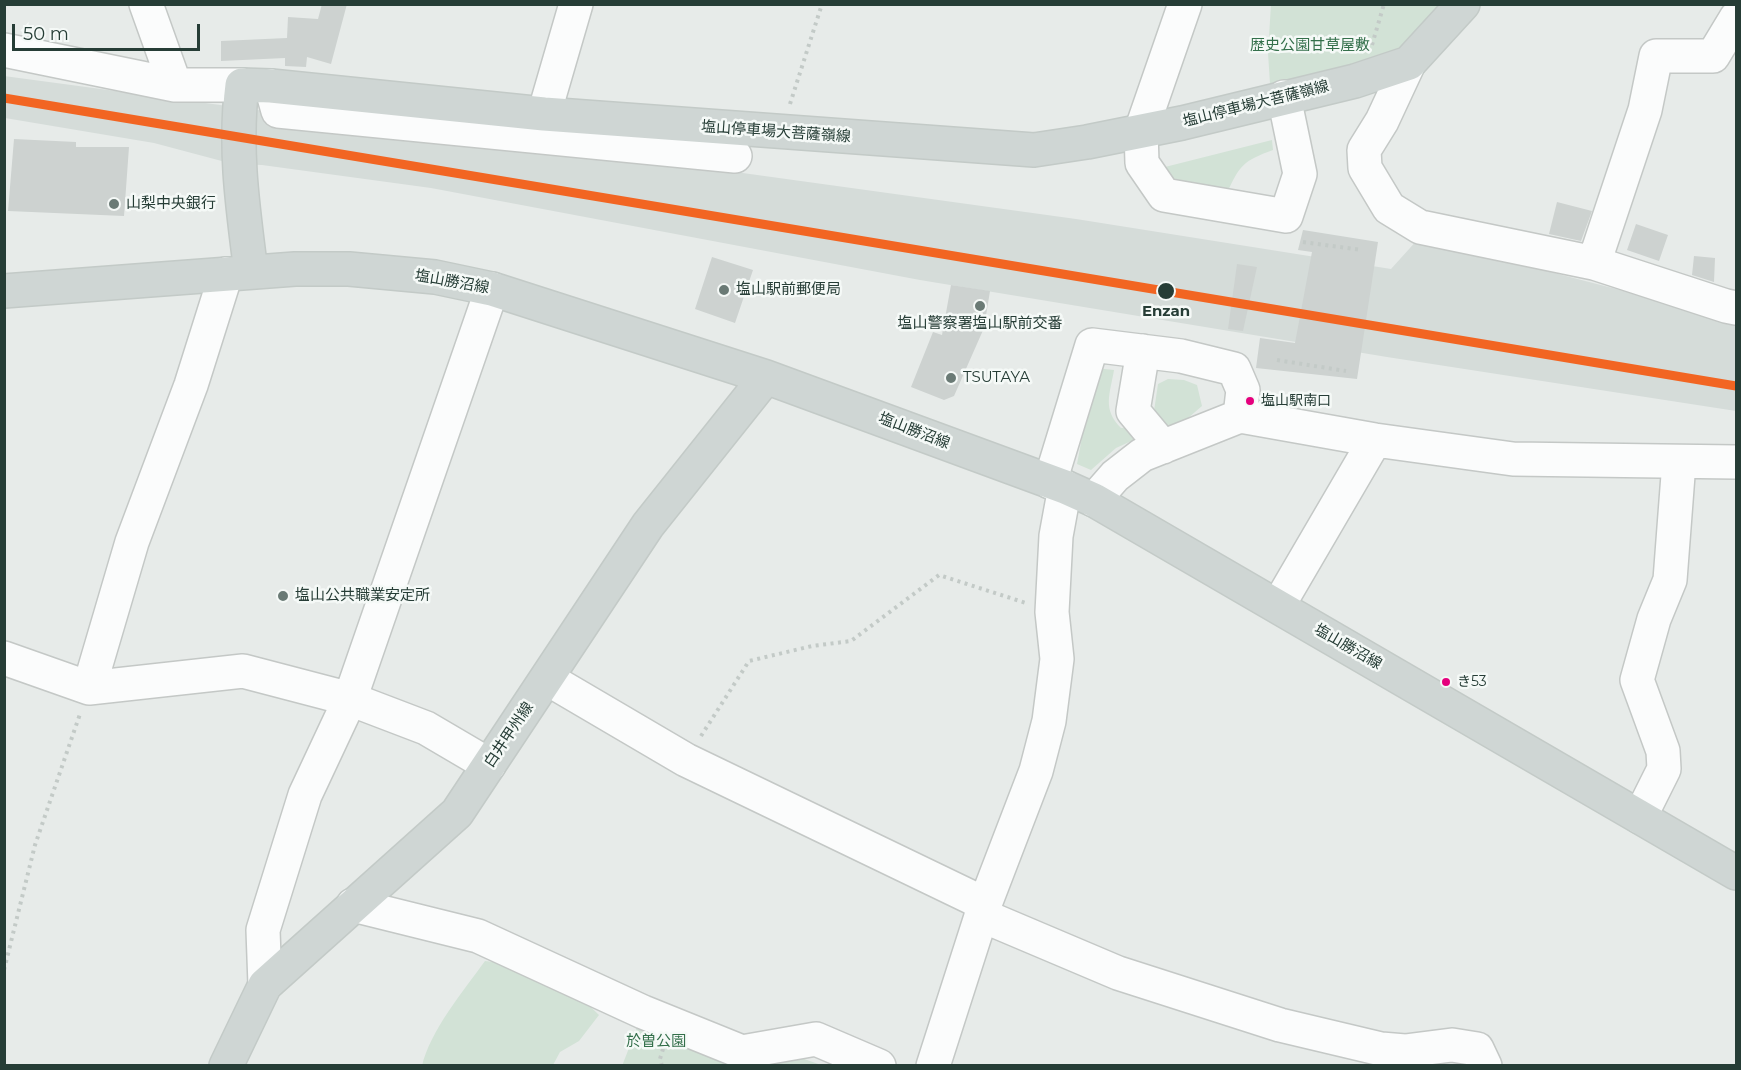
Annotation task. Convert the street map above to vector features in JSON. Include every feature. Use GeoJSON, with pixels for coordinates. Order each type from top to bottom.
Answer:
{"type":"FeatureCollection","features":[{"type":"Feature","properties":{"kind":"main road","name":"塩山停車場大菩薩嶺線"},"geometry":{"type":"LineString","coordinates":[[256,86],[544,114],[1034,150],[1141,131],[1364,78],[1409,63],[1463,4]]}},
{"type":"Feature","properties":{"kind":"main road"},"geometry":{"type":"LineString","coordinates":[[239,273],[240,182],[237,137],[256,86]]}},
{"type":"Feature","properties":{"kind":"main road","name":"塩山勝沼線"},"geometry":{"type":"LineString","coordinates":[[4,291],[239,273],[349,269],[435,277],[492,289],[766,377],[1069,490],[1278,606],[1737,873]]}},
{"type":"Feature","properties":{"kind":"main road","name":"白井甲州線"},"geometry":{"type":"LineString","coordinates":[[226,1065],[265,985],[457,813],[648,525],[766,377]]}},
{"type":"Feature","properties":{"kind":"street"},"geometry":{"type":"LineString","coordinates":[[146,4],[176,85]]}},
{"type":"Feature","properties":{"kind":"street"},"geometry":{"type":"LineString","coordinates":[[544,114],[576,4]]}},
{"type":"Feature","properties":{"kind":"street"},"geometry":{"type":"LineString","coordinates":[[1185,4],[1141,131],[1142,163],[1164,195],[1286,216],[1300,174],[1284,97]]}},
{"type":"Feature","properties":{"kind":"street"},"geometry":{"type":"LineString","coordinates":[[1594,264],[1645,110],[1656,56],[1713,56],[1737,18]]}},
{"type":"Feature","properties":{"kind":"street"},"geometry":{"type":"LineString","coordinates":[[4,50],[176,85],[256,86],[278,111],[735,156]]}},
{"type":"Feature","properties":{"kind":"street"},"geometry":{"type":"LineString","coordinates":[[1409,63],[1382,121],[1364,150],[1365,168],[1389,208],[1420,227],[1594,264],[1737,308]]}},
{"type":"Feature","properties":{"kind":"street"},"geometry":{"type":"LineString","coordinates":[[89,688],[132,542],[191,385],[239,273]]}},
{"type":"Feature","properties":{"kind":"street"},"geometry":{"type":"LineString","coordinates":[[265,985],[263,930],[305,795],[350,699],[492,289]]}},
{"type":"Feature","properties":{"kind":"street"},"geometry":{"type":"LineString","coordinates":[[933,1065],[983,909],[1036,771],[1049,721],[1057,659],[1052,612],[1056,536],[1069,490],[1092,345],[1181,356],[1234,369],[1243,390],[1240,416]]}},
{"type":"Feature","properties":{"kind":"street"},"geometry":{"type":"LineString","coordinates":[[1143,351],[1133,411],[1163,447]]}},
{"type":"Feature","properties":{"kind":"street"},"geometry":{"type":"LineString","coordinates":[[1069,490],[1115,476],[1142,455],[1240,416],[1375,440],[1513,459],[1737,462]]}},
{"type":"Feature","properties":{"kind":"street"},"geometry":{"type":"LineString","coordinates":[[1278,606],[1375,440]]}},
{"type":"Feature","properties":{"kind":"street"},"geometry":{"type":"LineString","coordinates":[[1640,817],[1664,769],[1663,752],[1637,680],[1654,619],[1670,580],[1679,462]]}},
{"type":"Feature","properties":{"kind":"street"},"geometry":{"type":"LineString","coordinates":[[4,658],[89,688],[243,671],[350,699],[426,728],[489,765]]}},
{"type":"Feature","properties":{"kind":"street"},"geometry":{"type":"LineString","coordinates":[[548,679],[686,760],[983,909],[1118,973],[1280,1025],[1381,1049],[1405,1051],[1452,1045],[1477,1049],[1485,1065]]}},
{"type":"Feature","properties":{"kind":"street"},"geometry":{"type":"LineString","coordinates":[[353,905],[478,936],[643,1012],[742,1052],[816,1039],[879,1065]]}},
{"type":"Feature","properties":{"kind":"path"},"geometry":{"type":"LineString","coordinates":[[780,133],[822,4]]}},
{"type":"Feature","properties":{"kind":"path"},"geometry":{"type":"LineString","coordinates":[[1364,78],[1384,4]]}},
{"type":"Feature","properties":{"kind":"path"},"geometry":{"type":"LineString","coordinates":[[1303,242],[1362,250]]}},
{"type":"Feature","properties":{"kind":"path"},"geometry":{"type":"LineString","coordinates":[[1277,360],[1346,371]]}},
{"type":"Feature","properties":{"kind":"path"},"geometry":{"type":"LineString","coordinates":[[686,760],[749,661],[812,646],[851,641],[939,575],[1052,612]]}},
{"type":"Feature","properties":{"kind":"path"},"geometry":{"type":"LineString","coordinates":[[4,970],[35,845],[89,688]]}},
{"type":"Feature","properties":{"kind":"shaded area"},"geometry":{"type":"Polygon","coordinates":[[[4,76],[265,111],[337,117],[1076,219],[1391,269],[1419,238],[1736,320],[1736,411],[1387,357],[920,280],[431,188],[262,165],[233,164],[154,143],[5,118],[4,76]]]}},
{"type":"Feature","properties":{"kind":"green space","name":"歴史公園甘草屋敷"},"geometry":{"type":"Polygon","coordinates":[[[1271,4],[1463,5],[1426,46],[1271,99],[1268,53],[1271,4]]]}},
{"type":"Feature","properties":{"kind":"green space"},"geometry":{"type":"Polygon","coordinates":[[[1272,140],[1273,150],[1255,157],[1244,165],[1235,176],[1227,193],[1168,184],[1161,168],[1272,140]]]}},
{"type":"Feature","properties":{"kind":"green space"},"geometry":{"type":"Polygon","coordinates":[[[1095,368],[1114,370],[1109,394],[1111,414],[1121,428],[1136,427],[1138,438],[1116,448],[1091,470],[1077,464],[1095,368]]]}},
{"type":"Feature","properties":{"kind":"green space"},"geometry":{"type":"Polygon","coordinates":[[[1168,379],[1184,380],[1197,385],[1202,406],[1181,424],[1163,429],[1154,411],[1158,384],[1168,379]]]}},
{"type":"Feature","properties":{"kind":"green space"},"geometry":{"type":"Polygon","coordinates":[[[485,961],[518,965],[572,989],[599,1015],[579,1041],[560,1052],[553,1065],[422,1066],[440,1025],[485,961]]]}},
{"type":"Feature","properties":{"kind":"green space","name":"於曽公園"},"geometry":{"type":"Polygon","coordinates":[[[643,1012],[771,1047],[821,1065],[622,1066],[643,1012]]]}},
{"type":"Feature","properties":{"kind":"building"},"geometry":{"type":"Polygon","coordinates":[[[322,4],[347,4],[331,64],[307,57],[306,67],[285,66],[285,58],[221,61],[221,41],[287,38],[288,17],[318,19],[322,4]]]}},
{"type":"Feature","properties":{"kind":"building"},"geometry":{"type":"Polygon","coordinates":[[[14,139],[76,142],[76,147],[129,147],[124,216],[8,211],[14,139]]]}},
{"type":"Feature","properties":{"kind":"building"},"geometry":{"type":"Polygon","coordinates":[[[1557,202],[1592,211],[1581,241],[1549,234],[1557,202]]]}},
{"type":"Feature","properties":{"kind":"building"},"geometry":{"type":"Polygon","coordinates":[[[1636,224],[1668,235],[1659,261],[1627,250],[1636,224]]]}},
{"type":"Feature","properties":{"kind":"building"},"geometry":{"type":"Polygon","coordinates":[[[1303,230],[1378,242],[1357,379],[1256,368],[1260,338],[1295,343],[1312,252],[1298,250],[1303,230]]]}},
{"type":"Feature","properties":{"kind":"building"},"geometry":{"type":"Polygon","coordinates":[[[1694,256],[1715,258],[1714,282],[1692,275],[1694,256]]]}},
{"type":"Feature","properties":{"kind":"building","name":"塩山駅前郵便局"},"geometry":{"type":"Polygon","coordinates":[[[712,257],[753,270],[735,323],[695,309],[712,257]]]}},
{"type":"Feature","properties":{"kind":"building"},"geometry":{"type":"Polygon","coordinates":[[[1237,264],[1257,267],[1243,331],[1228,329],[1237,264]]]}},
{"type":"Feature","properties":{"kind":"building"},"geometry":{"type":"Polygon","coordinates":[[[951,285],[990,291],[984,328],[954,396],[944,400],[911,387],[933,332],[942,335],[951,285]]]}},
{"type":"Feature","properties":{"kind":"transit line"},"geometry":{"type":"LineString","coordinates":[[4,98],[1736,386]]}},
{"type":"Feature","properties":{"kind":"place","name":"山梨中央銀行"},"geometry":{"type":"Point","coordinates":[114,204]}},
{"type":"Feature","properties":{"kind":"place","name":"塩山駅前郵便局"},"geometry":{"type":"Point","coordinates":[724,290]}},
{"type":"Feature","properties":{"kind":"place","name":"Enzan"},"geometry":{"type":"Point","coordinates":[1166,291]}},
{"type":"Feature","properties":{"kind":"place","name":"塩山警察署塩山駅前交番"},"geometry":{"type":"Point","coordinates":[980,306]}},
{"type":"Feature","properties":{"kind":"place","name":"TSUTAYA"},"geometry":{"type":"Point","coordinates":[951,378]}},
{"type":"Feature","properties":{"kind":"place","name":"塩山駅南口"},"geometry":{"type":"Point","coordinates":[1250,401]}},
{"type":"Feature","properties":{"kind":"place","name":"塩山公共職業安定所"},"geometry":{"type":"Point","coordinates":[283,596]}},
{"type":"Feature","properties":{"kind":"place","name":"き53"},"geometry":{"type":"Point","coordinates":[1446,682]}}]}
